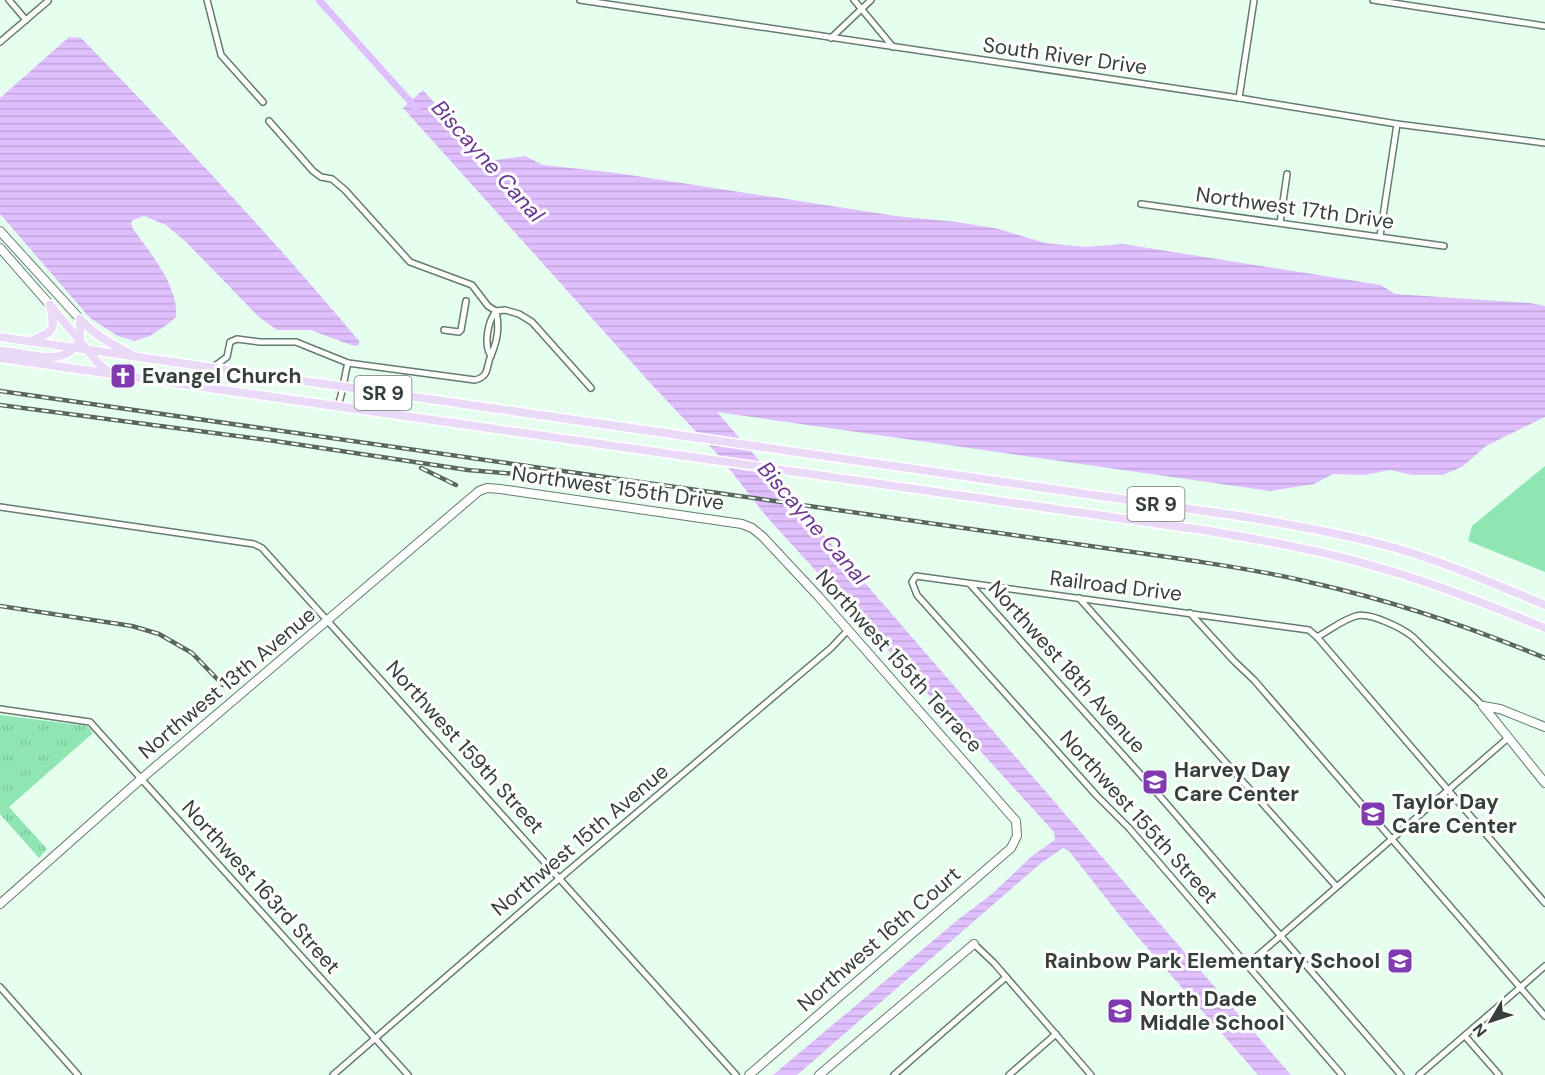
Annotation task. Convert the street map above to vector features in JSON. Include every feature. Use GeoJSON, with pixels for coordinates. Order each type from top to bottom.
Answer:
{"type":"FeatureCollection","features":[{"type":"Feature","properties":{"kind":"main road"},"geometry":{"type":"LineString","coordinates":[[30,342],[52,330],[54,321],[50,305]]}},
{"type":"Feature","properties":{"kind":"main road"},"geometry":{"type":"LineString","coordinates":[[50,305],[78,345],[111,374]]}},
{"type":"Feature","properties":{"kind":"main road"},"geometry":{"type":"LineString","coordinates":[[0,351],[59,358],[70,354],[78,345],[80,319]]}},
{"type":"Feature","properties":{"kind":"main road"},"geometry":{"type":"LineString","coordinates":[[80,319],[91,331],[123,348],[133,357]]}},
{"type":"Feature","properties":{"kind":"main road"},"geometry":{"type":"LineString","coordinates":[[0,337],[30,342],[78,345]]}},
{"type":"Feature","properties":{"kind":"main road","name":"SR 9"},"geometry":{"type":"LineString","coordinates":[[87,351],[1317,529],[1399,549],[1464,571],[1545,604]]}},
{"type":"Feature","properties":{"kind":"main road","name":"SR 9"},"geometry":{"type":"LineString","coordinates":[[0,358],[1209,531],[1301,548],[1379,567],[1452,590],[1545,628]]}},
{"type":"Feature","properties":{"kind":"street"},"geometry":{"type":"LineString","coordinates":[[9,0],[26,20]]}},
{"type":"Feature","properties":{"kind":"street"},"geometry":{"type":"LineString","coordinates":[[207,0],[221,55],[264,102]]}},
{"type":"Feature","properties":{"kind":"street","name":"South River Drive"},"geometry":{"type":"LineString","coordinates":[[580,0],[1239,98],[1397,124],[1545,143]]}},
{"type":"Feature","properties":{"kind":"street"},"geometry":{"type":"LineString","coordinates":[[854,0],[894,47]]}},
{"type":"Feature","properties":{"kind":"street"},"geometry":{"type":"LineString","coordinates":[[831,38],[871,0]]}},
{"type":"Feature","properties":{"kind":"street"},"geometry":{"type":"LineString","coordinates":[[1239,98],[1254,0]]}},
{"type":"Feature","properties":{"kind":"street"},"geometry":{"type":"LineString","coordinates":[[1373,0],[1545,26]]}},
{"type":"Feature","properties":{"kind":"street"},"geometry":{"type":"LineString","coordinates":[[0,42],[48,1]]}},
{"type":"Feature","properties":{"kind":"street"},"geometry":{"type":"LineString","coordinates":[[269,121],[313,171],[321,177],[332,179],[339,185],[410,262],[472,285],[488,306],[496,311],[505,310],[519,314],[532,322],[591,388]]}},
{"type":"Feature","properties":{"kind":"street"},"geometry":{"type":"LineString","coordinates":[[1380,236],[1397,124]]}},
{"type":"Feature","properties":{"kind":"street"},"geometry":{"type":"LineString","coordinates":[[1280,223],[1287,174]]}},
{"type":"Feature","properties":{"kind":"street","name":"Northwest 17th Drive"},"geometry":{"type":"LineString","coordinates":[[1141,204],[1444,246]]}},
{"type":"Feature","properties":{"kind":"street"},"geometry":{"type":"LineString","coordinates":[[0,231],[80,319]]}},
{"type":"Feature","properties":{"kind":"street"},"geometry":{"type":"LineString","coordinates":[[0,248],[50,305]]}},
{"type":"Feature","properties":{"kind":"street"},"geometry":{"type":"LineString","coordinates":[[444,330],[459,332],[461,330],[466,301]]}},
{"type":"Feature","properties":{"kind":"street"},"geometry":{"type":"LineString","coordinates":[[491,356],[487,351],[487,340],[491,317],[496,311]]}},
{"type":"Feature","properties":{"kind":"street"},"geometry":{"type":"LineString","coordinates":[[211,368],[226,357],[230,342],[237,339],[260,342],[296,342],[348,363],[476,380],[483,378],[487,373],[494,352],[499,329],[496,311]]}},
{"type":"Feature","properties":{"kind":"street"},"geometry":{"type":"LineString","coordinates":[[337,407],[341,400],[348,363]]}},
{"type":"Feature","properties":{"kind":"street","name":"Northwest 155th Drive"},"geometry":{"type":"LineString","coordinates":[[479,491],[487,488],[500,489],[742,524],[752,528]]}},
{"type":"Feature","properties":{"kind":"street","name":"Northwest 13th Avenue"},"geometry":{"type":"LineString","coordinates":[[0,904],[141,779],[479,491]]}},
{"type":"Feature","properties":{"kind":"street","name":"Northwest 159th Street"},"geometry":{"type":"LineString","coordinates":[[0,507],[254,544],[262,548],[736,1075]]}},
{"type":"Feature","properties":{"kind":"street","name":"Northwest 155th Terrace"},"geometry":{"type":"LineString","coordinates":[[752,528],[848,630],[1016,821]]}},
{"type":"Feature","properties":{"kind":"street","name":"Railroad Drive"},"geometry":{"type":"LineString","coordinates":[[912,582],[916,576],[926,576],[1309,630],[1317,637]]}},
{"type":"Feature","properties":{"kind":"street","name":"Northwest 155th Street"},"geometry":{"type":"LineString","coordinates":[[912,582],[918,594],[1097,796],[1129,828],[1342,1075]]}},
{"type":"Feature","properties":{"kind":"street","name":"Northwest 18th Avenue"},"geometry":{"type":"LineString","coordinates":[[970,584],[1158,794],[1401,1075]]}},
{"type":"Feature","properties":{"kind":"street"},"geometry":{"type":"LineString","coordinates":[[1079,598],[1336,886]]}},
{"type":"Feature","properties":{"kind":"street"},"geometry":{"type":"LineString","coordinates":[[1190,613],[1254,680],[1545,1016]]}},
{"type":"Feature","properties":{"kind":"street"},"geometry":{"type":"LineString","coordinates":[[1545,783],[1483,706],[1402,628],[1368,616],[1358,615],[1317,637],[1545,903]]}},
{"type":"Feature","properties":{"kind":"street","name":"Northwest 15th Avenue"},"geometry":{"type":"LineString","coordinates":[[333,1075],[831,648],[848,630]]}},
{"type":"Feature","properties":{"kind":"street"},"geometry":{"type":"LineString","coordinates":[[1483,706],[1500,709],[1545,727]]}},
{"type":"Feature","properties":{"kind":"street","name":"Northwest 163rd Street"},"geometry":{"type":"LineString","coordinates":[[0,709],[90,722],[408,1075]]}},
{"type":"Feature","properties":{"kind":"street"},"geometry":{"type":"LineString","coordinates":[[1247,964],[1508,738]]}},
{"type":"Feature","properties":{"kind":"street","name":"Northwest 16th Court"},"geometry":{"type":"LineString","coordinates":[[749,1075],[1011,848],[1017,836],[1016,821]]}},
{"type":"Feature","properties":{"kind":"street"},"geometry":{"type":"LineString","coordinates":[[819,1075],[974,944],[1006,977],[1091,1075]]}},
{"type":"Feature","properties":{"kind":"street"},"geometry":{"type":"LineString","coordinates":[[1419,1075],[1545,966]]}},
{"type":"Feature","properties":{"kind":"street"},"geometry":{"type":"LineString","coordinates":[[894,1075],[1006,977]]}},
{"type":"Feature","properties":{"kind":"street"},"geometry":{"type":"LineString","coordinates":[[0,987],[78,1075]]}},
{"type":"Feature","properties":{"kind":"street"},"geometry":{"type":"LineString","coordinates":[[1009,1075],[1056,1034]]}},
{"type":"Feature","properties":{"kind":"street"},"geometry":{"type":"LineString","coordinates":[[1465,1036],[1499,1075]]}},
{"type":"Feature","properties":{"kind":"green space"},"geometry":{"type":"Polygon","coordinates":[[[1545,466],[1545,572],[1468,541],[1472,526],[1545,466]]]}},
{"type":"Feature","properties":{"kind":"green space"},"geometry":{"type":"Polygon","coordinates":[[[0,715],[87,726],[93,733],[9,807],[47,849],[39,858],[0,814],[0,715]]]}},
{"type":"Feature","properties":{"kind":"water"},"geometry":{"type":"Polygon","coordinates":[[[69,37],[81,38],[188,149],[292,263],[359,341],[359,345],[354,346],[310,330],[277,330],[259,317],[186,242],[166,225],[144,216],[131,223],[168,282],[176,306],[176,317],[150,336],[134,341],[118,336],[90,318],[0,214],[0,98],[69,37]]]}},
{"type":"Feature","properties":{"kind":"water"},"geometry":{"type":"Polygon","coordinates":[[[423,90],[481,156],[495,160],[525,156],[543,165],[617,173],[896,216],[999,229],[1045,243],[1085,247],[1123,244],[1381,285],[1395,294],[1545,306],[1545,417],[1486,446],[1462,467],[1443,475],[1412,475],[1390,470],[1365,475],[1333,474],[1314,484],[1270,491],[717,412],[1291,1075],[1258,1075],[1124,921],[1069,851],[1063,848],[1041,863],[797,1075],[773,1075],[960,918],[992,894],[1032,856],[1055,840],[1054,832],[765,515],[721,458],[652,385],[403,108],[423,90]]]}},
{"type":"Feature","properties":{"kind":"waterway","name":"Biscayne Canal"},"geometry":{"type":"LineString","coordinates":[[319,0],[416,108]]}},
{"type":"Feature","properties":{"kind":"railway"},"geometry":{"type":"LineString","coordinates":[[0,391],[1248,570],[1297,579],[1402,606],[1460,625],[1545,658]]}},
{"type":"Feature","properties":{"kind":"railway"},"geometry":{"type":"LineString","coordinates":[[0,405],[268,440],[468,470],[553,477]]}},
{"type":"Feature","properties":{"kind":"railway"},"geometry":{"type":"LineString","coordinates":[[421,468],[456,485]]}},
{"type":"Feature","properties":{"kind":"railway"},"geometry":{"type":"LineString","coordinates":[[0,606],[132,626],[159,634],[192,653],[223,685]]}},
{"type":"Feature","properties":{"kind":"place","name":"Evangel Church"},"geometry":{"type":"Point","coordinates":[123,376]}},
{"type":"Feature","properties":{"kind":"place","name":"Harvey Day Care Center"},"geometry":{"type":"Point","coordinates":[1155,782]}},
{"type":"Feature","properties":{"kind":"place","name":"Taylor Day Care Center"},"geometry":{"type":"Point","coordinates":[1373,814]}},
{"type":"Feature","properties":{"kind":"place","name":"Rainbow Park Elementary School"},"geometry":{"type":"Point","coordinates":[1400,961]}},
{"type":"Feature","properties":{"kind":"place","name":"North Dade Middle School"},"geometry":{"type":"Point","coordinates":[1120,1011]}}]}
